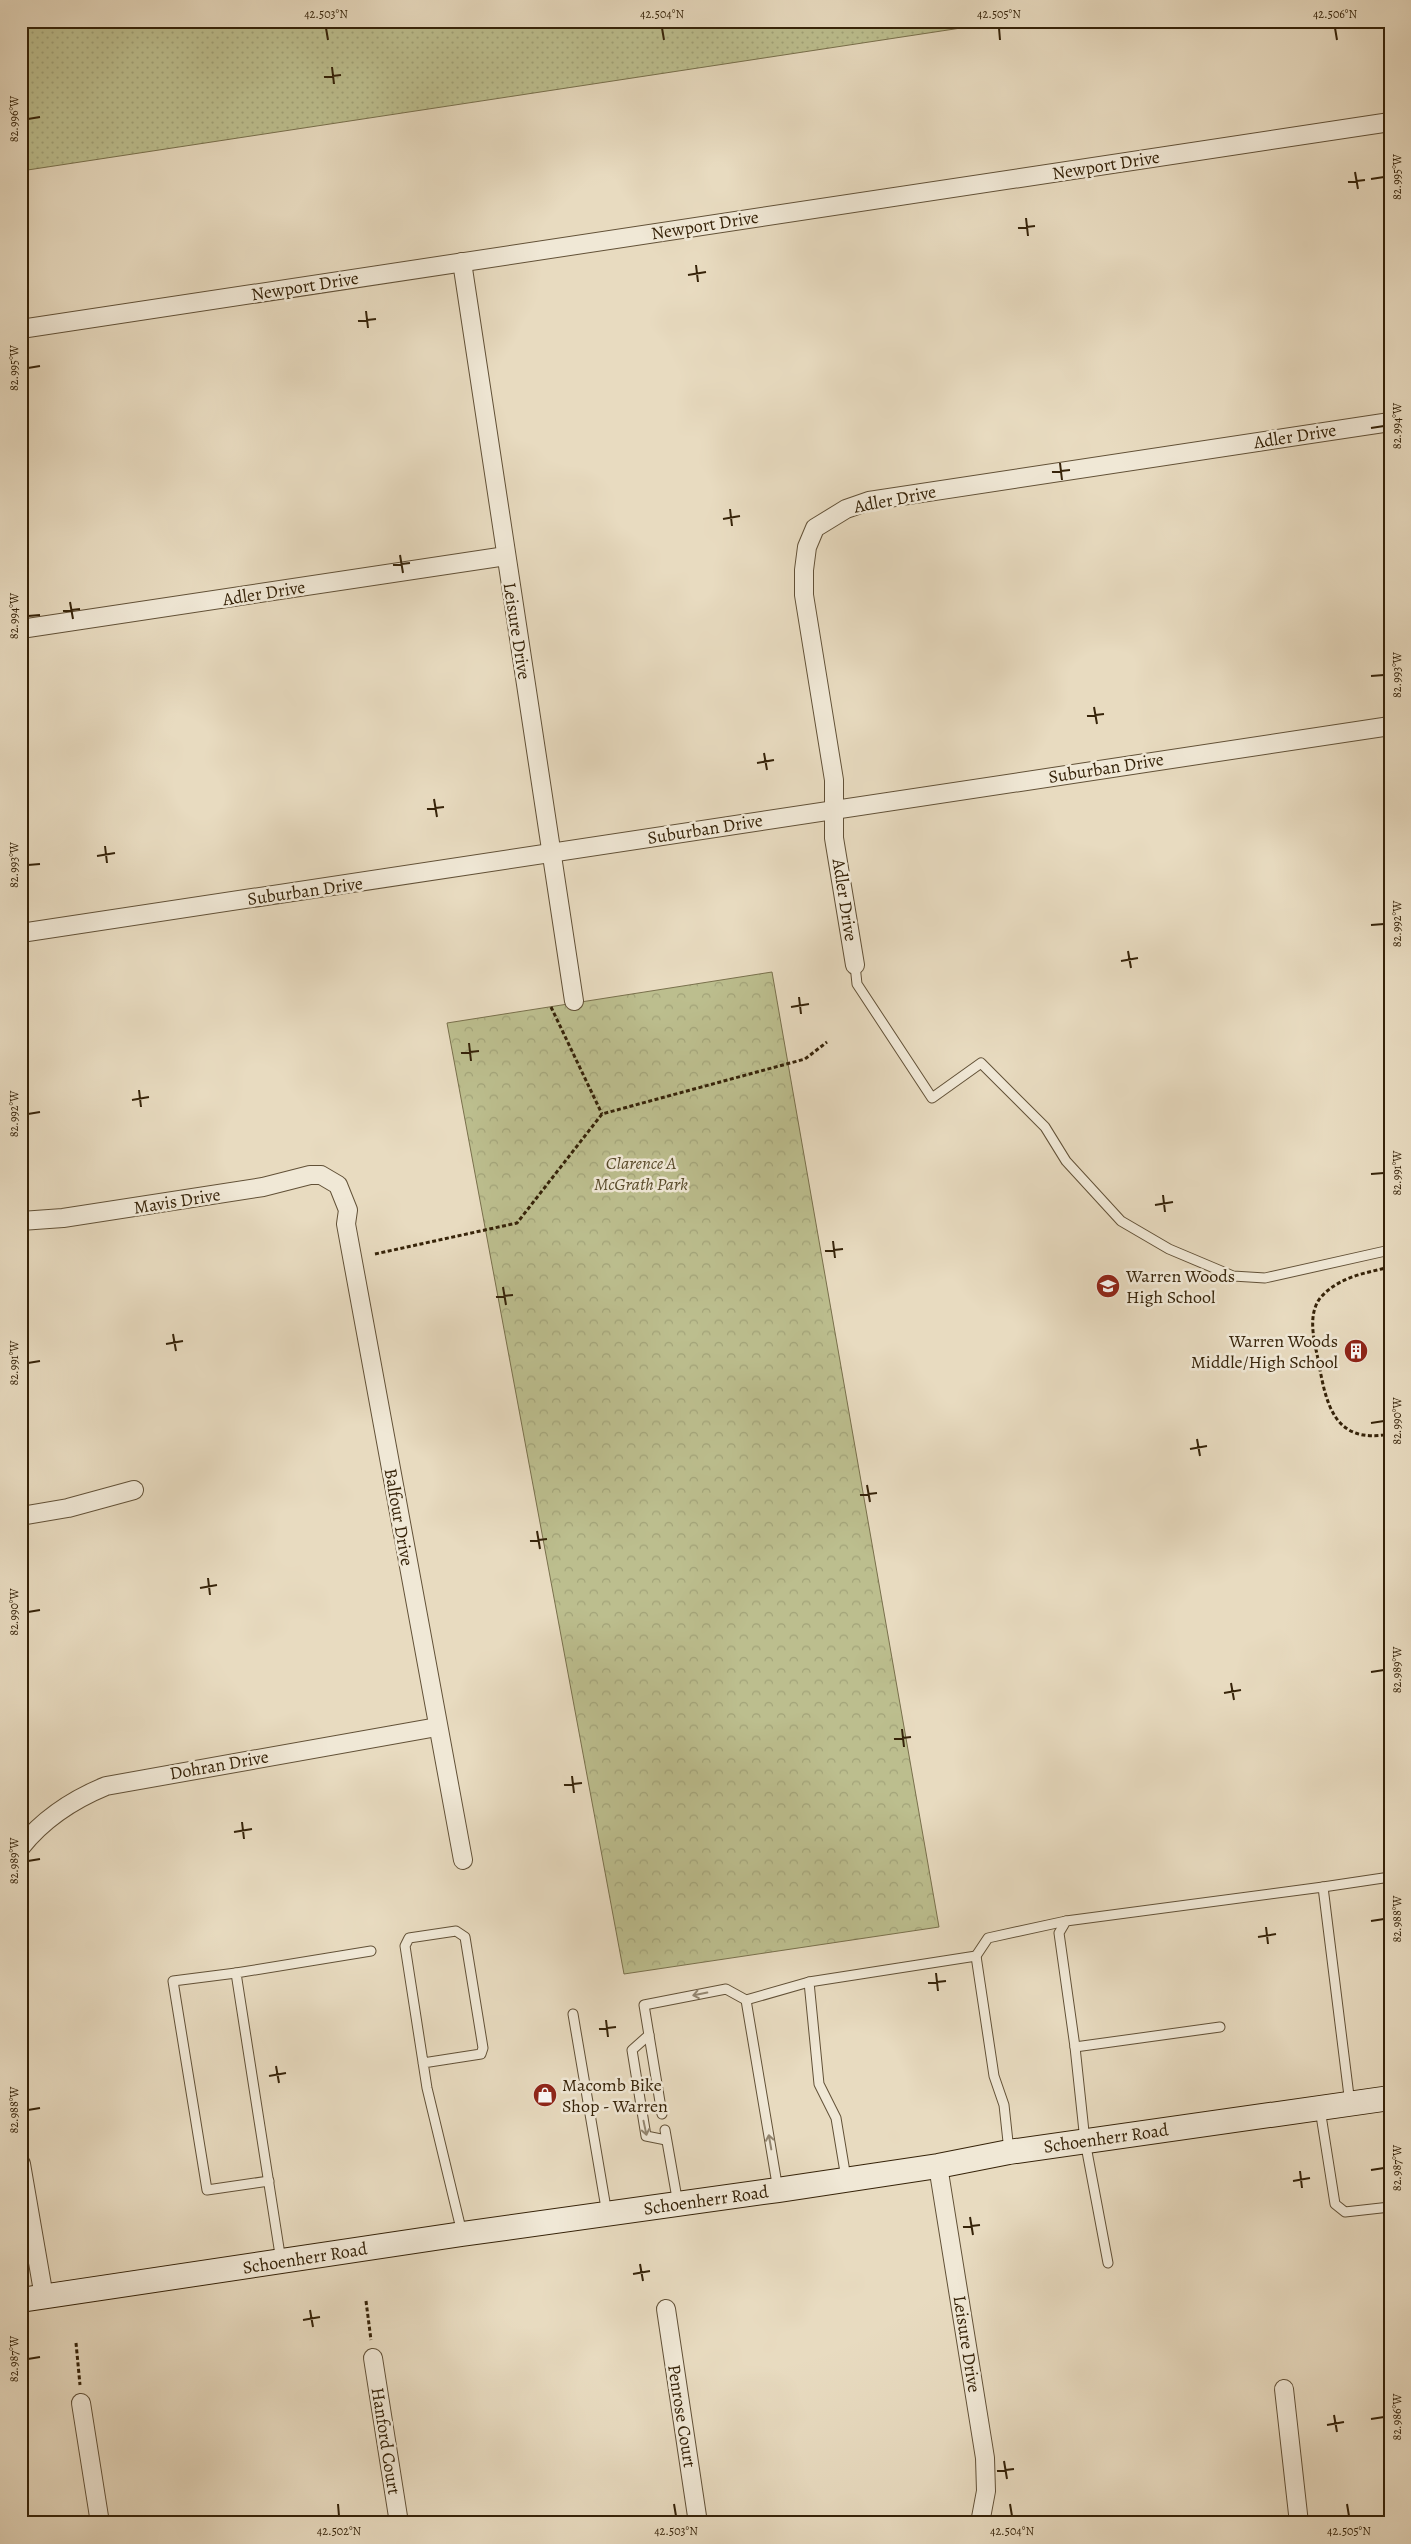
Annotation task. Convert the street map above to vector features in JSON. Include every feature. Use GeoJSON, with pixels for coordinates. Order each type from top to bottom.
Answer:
{"type":"FeatureCollection","features":[{"type":"Feature","properties":{"kind":"main road","name":"Schoenherr Road"},"geometry":{"type":"LineString","coordinates":[[33,2299],[462,2234],[938,2166],[1009,2152],[1390,2098]]}},
{"type":"Feature","properties":{"kind":"street","name":"Newport Drive"},"geometry":{"type":"LineString","coordinates":[[21,329],[1390,122]]}},
{"type":"Feature","properties":{"kind":"street","name":"Leisure Drive"},"geometry":{"type":"LineString","coordinates":[[462,262],[574,1001]]}},
{"type":"Feature","properties":{"kind":"street","name":"Adler Drive"},"geometry":{"type":"LineString","coordinates":[[855,965],[834,838],[834,780],[804,595],[807,547],[815,528],[846,509],[869,501],[1390,422]]}},
{"type":"Feature","properties":{"kind":"street","name":"Adler Drive"},"geometry":{"type":"LineString","coordinates":[[21,629],[506,556]]}},
{"type":"Feature","properties":{"kind":"street","name":"Suburban Drive"},"geometry":{"type":"LineString","coordinates":[[21,933],[1390,726]]}},
{"type":"Feature","properties":{"kind":"street","name":"Mavis Drive"},"geometry":{"type":"LineString","coordinates":[[21,1221],[63,1218],[263,1187],[310,1175],[330,1178]]}},
{"type":"Feature","properties":{"kind":"street","name":"Balfour Drive"},"geometry":{"type":"LineString","coordinates":[[330,1178],[338,1185],[348,1210],[346,1224],[462,1860]]}},
{"type":"Feature","properties":{"kind":"street"},"geometry":{"type":"LineString","coordinates":[[21,1516],[68,1508],[134,1490]]}},
{"type":"Feature","properties":{"kind":"street","name":"Dohran Drive"},"geometry":{"type":"LineString","coordinates":[[21,1847],[42,1824],[56,1813],[72,1802],[106,1786],[437,1727]]}},
{"type":"Feature","properties":{"kind":"street"},"geometry":{"type":"LineString","coordinates":[[21,2164],[33,2299]]}},
{"type":"Feature","properties":{"kind":"street","name":"Leisure Drive"},"geometry":{"type":"LineString","coordinates":[[938,2166],[985,2458],[986,2491],[980,2523]]}},
{"type":"Feature","properties":{"kind":"street","name":"Penrose Court"},"geometry":{"type":"LineString","coordinates":[[666,2308],[698,2523]]}},
{"type":"Feature","properties":{"kind":"street","name":"Hanford Court"},"geometry":{"type":"LineString","coordinates":[[373,2358],[399,2523]]}},
{"type":"Feature","properties":{"kind":"street"},"geometry":{"type":"LineString","coordinates":[[1284,2389],[1299,2523]]}},
{"type":"Feature","properties":{"kind":"street"},"geometry":{"type":"LineString","coordinates":[[81,2403],[100,2523]]}},
{"type":"Feature","properties":{"kind":"lane"},"geometry":{"type":"LineString","coordinates":[[855,965],[857,984],[932,1098],[981,1063],[1045,1127],[1066,1161],[1121,1221],[1169,1249],[1234,1276],[1265,1278],[1390,1250]]}},
{"type":"Feature","properties":{"kind":"lane"},"geometry":{"type":"LineString","coordinates":[[1009,2152],[1004,2105],[994,2076],[976,1956],[988,1938],[1066,1921],[1390,1877]]}},
{"type":"Feature","properties":{"kind":"lane"},"geometry":{"type":"LineString","coordinates":[[1323,1887],[1350,2104]]}},
{"type":"Feature","properties":{"kind":"lane"},"geometry":{"type":"LineString","coordinates":[[1066,1921],[1059,1933],[1075,2047],[1085,2141],[1108,2263]]}},
{"type":"Feature","properties":{"kind":"lane"},"geometry":{"type":"LineString","coordinates":[[423,2063],[481,2054],[484,2048],[465,1937],[456,1931],[409,1938],[405,1946],[423,2063],[427,2088],[462,2234]]}},
{"type":"Feature","properties":{"kind":"lane"},"geometry":{"type":"LineString","coordinates":[[269,2181],[208,2190],[173,1981],[236,1973],[371,1951]]}},
{"type":"Feature","properties":{"kind":"lane"},"geometry":{"type":"LineString","coordinates":[[662,2114],[644,2005],[726,1990],[746,2000],[809,1982],[976,1956]]}},
{"type":"Feature","properties":{"kind":"lane"},"geometry":{"type":"LineString","coordinates":[[236,1973],[281,2262]]}},
{"type":"Feature","properties":{"kind":"lane"},"geometry":{"type":"LineString","coordinates":[[809,1982],[820,2084],[836,2118],[846,2178]]}},
{"type":"Feature","properties":{"kind":"lane"},"geometry":{"type":"LineString","coordinates":[[746,2000],[778,2190]]}},
{"type":"Feature","properties":{"kind":"lane"},"geometry":{"type":"LineString","coordinates":[[573,2014],[607,2214]]}},
{"type":"Feature","properties":{"kind":"lane"},"geometry":{"type":"LineString","coordinates":[[1075,2047],[1220,2027]]}},
{"type":"Feature","properties":{"kind":"lane"},"geometry":{"type":"LineString","coordinates":[[649,2035],[632,2050],[646,2136],[666,2140]]}},
{"type":"Feature","properties":{"kind":"lane"},"geometry":{"type":"LineString","coordinates":[[1320,2108],[1334,2204],[1345,2212],[1390,2206]]}},
{"type":"Feature","properties":{"kind":"lane"},"geometry":{"type":"LineString","coordinates":[[665,2130],[678,2204]]}},
{"type":"Feature","properties":{"kind":"path"},"geometry":{"type":"LineString","coordinates":[[551,1007],[602,1114]]}},
{"type":"Feature","properties":{"kind":"path"},"geometry":{"type":"LineString","coordinates":[[375,1254],[517,1223],[602,1114],[805,1059],[827,1042]]}},
{"type":"Feature","properties":{"kind":"path"},"geometry":{"type":"LineString","coordinates":[[1390,1267],[1347,1278],[1330,1288],[1316,1304],[1312,1329],[1324,1390],[1331,1412],[1348,1429],[1361,1435],[1372,1437],[1390,1434]]}},
{"type":"Feature","properties":{"kind":"path"},"geometry":{"type":"LineString","coordinates":[[366,2301],[373,2358]]}},
{"type":"Feature","properties":{"kind":"path"},"geometry":{"type":"LineString","coordinates":[[76,2343],[81,2403]]}},
{"type":"Feature","properties":{"kind":"green space"},"geometry":{"type":"Polygon","coordinates":[[[21,21],[1007,21],[21,171],[21,21]]]}},
{"type":"Feature","properties":{"kind":"green space","name":"Clarence A McGrath Park"},"geometry":{"type":"Polygon","coordinates":[[[772,972],[939,1927],[624,1974],[447,1023],[772,972]]]}},
{"type":"Feature","properties":{"kind":"place","name":"Warren Woods High School"},"geometry":{"type":"Point","coordinates":[1108,1286]}},
{"type":"Feature","properties":{"kind":"place","name":"Warren Woods Middle/High School"},"geometry":{"type":"Point","coordinates":[1356,1351]}},
{"type":"Feature","properties":{"kind":"place","name":"Macomb Bike Shop - Warren"},"geometry":{"type":"Point","coordinates":[545,2095]}}]}
